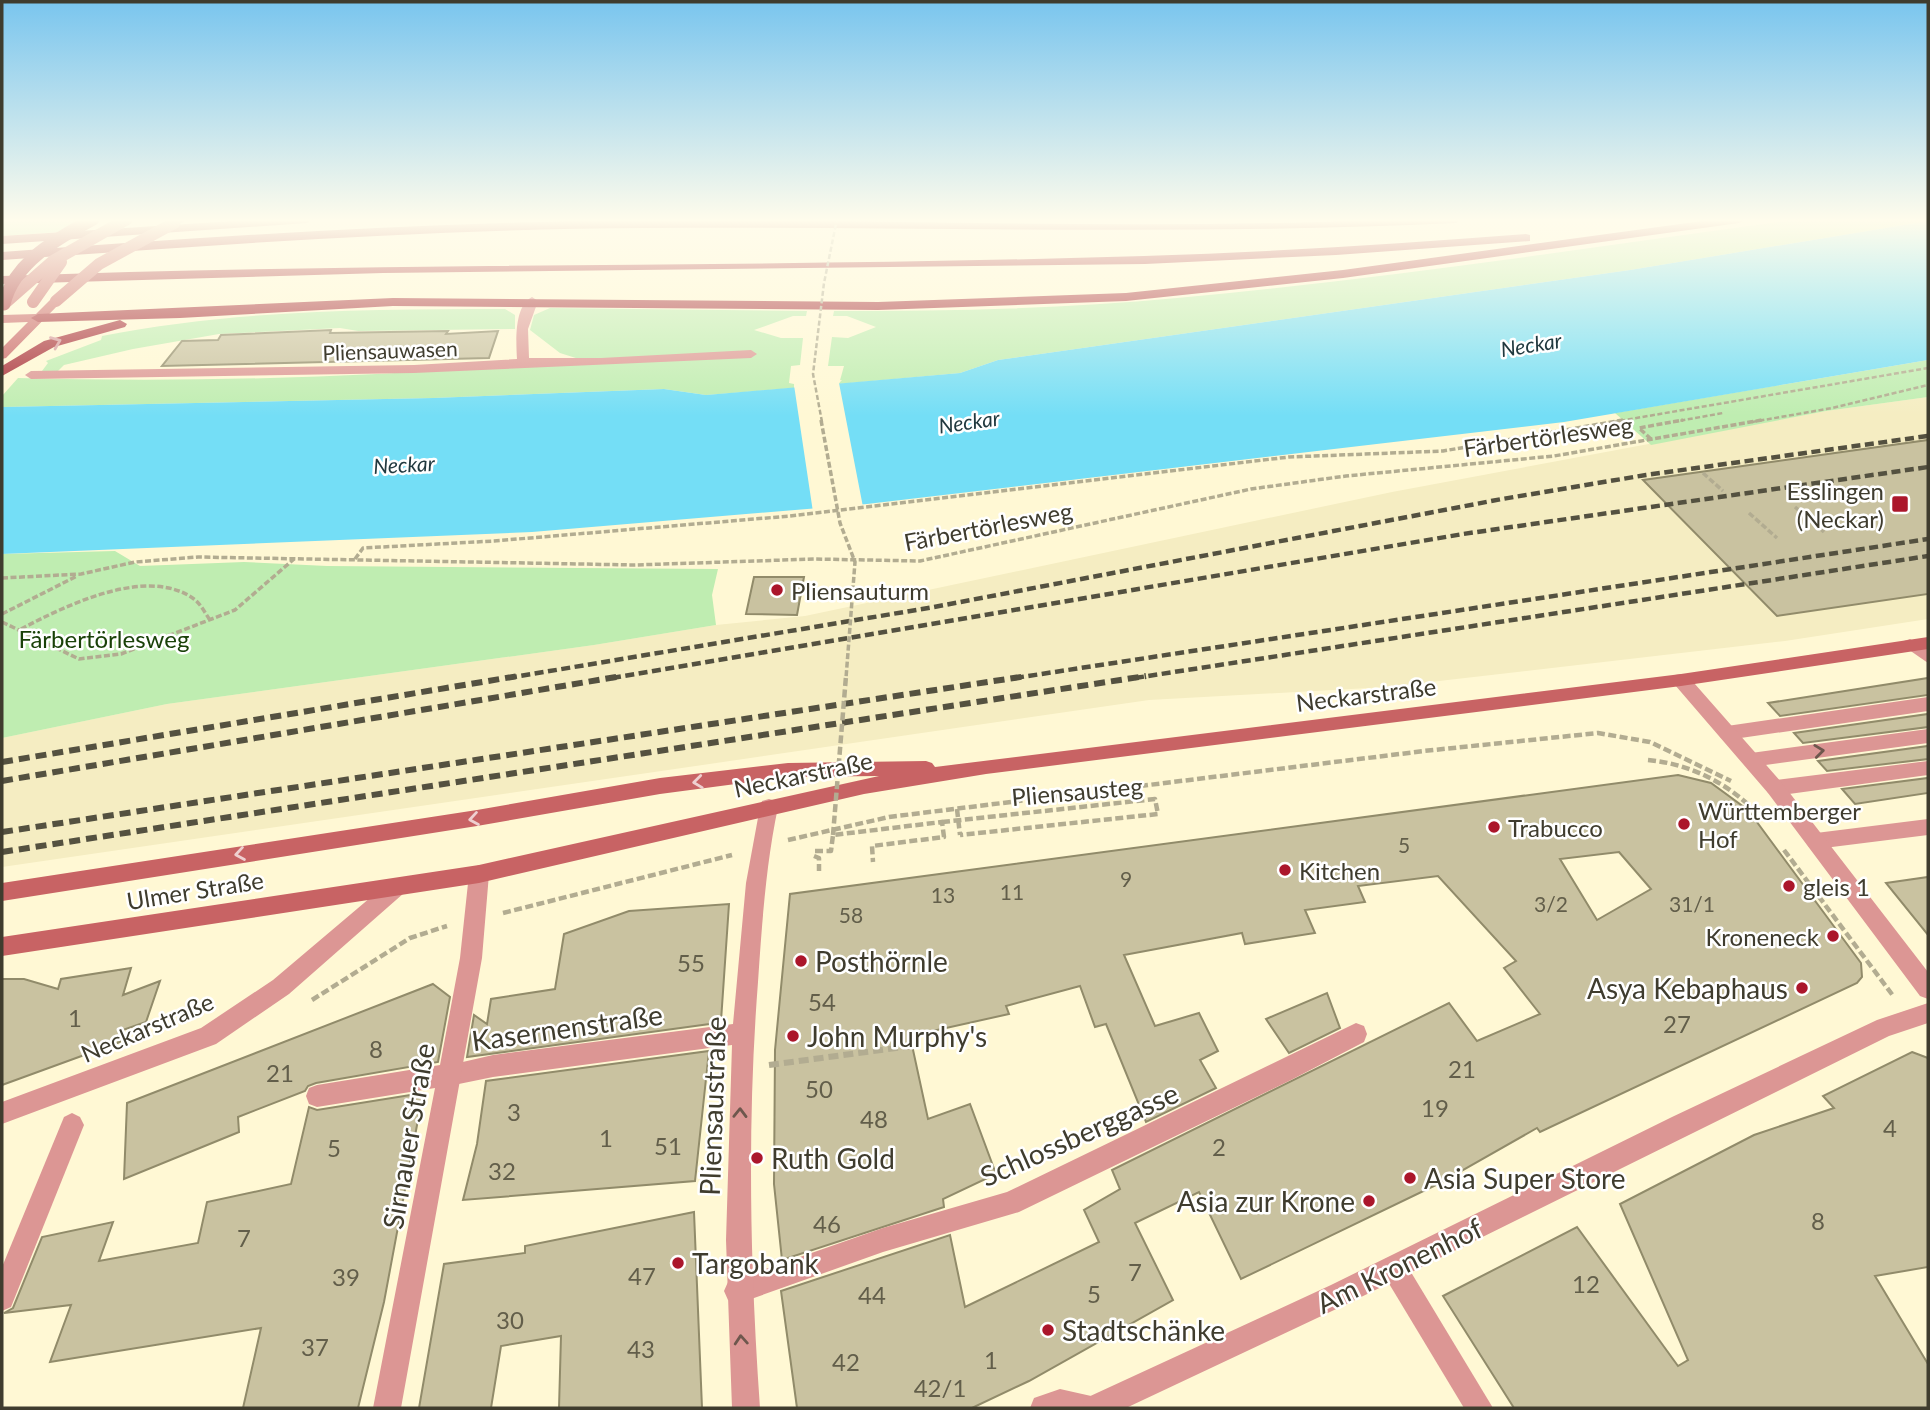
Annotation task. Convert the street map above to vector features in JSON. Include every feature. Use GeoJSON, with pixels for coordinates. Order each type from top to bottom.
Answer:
{"type":"FeatureCollection","features":[{"type":"Feature","properties":{"kind":"highway"},"geometry":{"type":"LineString","coordinates":[[3,305],[9,285]]}},
{"type":"Feature","properties":{"kind":"highway"},"geometry":{"type":"LineString","coordinates":[[38,318],[180,314],[348,303],[533,301],[878,306],[1126,296],[1236,285]]}},
{"type":"Feature","properties":{"kind":"highway"},"geometry":{"type":"LineString","coordinates":[[2,372],[49,345],[83,333],[180,314]]}},
{"type":"Feature","properties":{"kind":"main road"},"geometry":{"type":"LineString","coordinates":[[3,305],[24,285]]}},
{"type":"Feature","properties":{"kind":"main road"},"geometry":{"type":"LineString","coordinates":[[38,318],[28,313],[46,285]]}},
{"type":"Feature","properties":{"kind":"main road"},"geometry":{"type":"LineString","coordinates":[[2,355],[76,285]]}},
{"type":"Feature","properties":{"kind":"main road"},"geometry":{"type":"LineString","coordinates":[[2,319],[38,318]]}},
{"type":"Feature","properties":{"kind":"main road","name":"Neckarstraße"},"geometry":{"type":"LineString","coordinates":[[397,887],[479,874],[864,786],[986,767],[1681,680],[1928,643]]}},
{"type":"Feature","properties":{"kind":"main road"},"geometry":{"type":"LineString","coordinates":[[2,892],[660,786],[788,771],[986,767]]}},
{"type":"Feature","properties":{"kind":"main road","name":"Ulmer Straße"},"geometry":{"type":"LineString","coordinates":[[2,947],[397,887]]}},
{"type":"Feature","properties":{"kind":"street"},"geometry":{"type":"LineString","coordinates":[[523,362],[523,322],[533,301]]}},
{"type":"Feature","properties":{"kind":"street","name":"Pliensauwasen"},"geometry":{"type":"LineString","coordinates":[[31,376],[414,369],[523,362],[601,362],[751,354]]}},
{"type":"Feature","properties":{"kind":"street"},"geometry":{"type":"LineString","coordinates":[[1910,645],[1928,657]]}},
{"type":"Feature","properties":{"kind":"street"},"geometry":{"type":"LineString","coordinates":[[1681,680],[1775,788],[1928,989]]}},
{"type":"Feature","properties":{"kind":"street"},"geometry":{"type":"LineString","coordinates":[[1727,733],[1928,704]]}},
{"type":"Feature","properties":{"kind":"street"},"geometry":{"type":"LineString","coordinates":[[1751,760],[1928,736]]}},
{"type":"Feature","properties":{"kind":"street"},"geometry":{"type":"LineString","coordinates":[[1775,788],[1928,768]]}},
{"type":"Feature","properties":{"kind":"street","name":"Pliensaustraße"},"geometry":{"type":"LineString","coordinates":[[746,1408],[737,1291],[742,1033],[759,848],[769,807]]}},
{"type":"Feature","properties":{"kind":"street"},"geometry":{"type":"LineString","coordinates":[[1816,841],[1928,827]]}},
{"type":"Feature","properties":{"kind":"street","name":"Sirnauer Straße"},"geometry":{"type":"LineString","coordinates":[[387,1408],[476,919],[479,874]]}},
{"type":"Feature","properties":{"kind":"street","name":"Neckarstraße"},"geometry":{"type":"LineString","coordinates":[[2,1113],[208,1036],[281,987],[397,887]]}},
{"type":"Feature","properties":{"kind":"street","name":"Am Kronenhof"},"geometry":{"type":"LineString","coordinates":[[1096,1408],[1394,1268],[1680,1125],[1919,1015]]}},
{"type":"Feature","properties":{"kind":"street","name":"Kasernenstraße"},"geometry":{"type":"LineString","coordinates":[[317,1096],[493,1066],[742,1033]]}},
{"type":"Feature","properties":{"kind":"street","name":"Schlossberggasse"},"geometry":{"type":"LineString","coordinates":[[737,1291],[883,1240],[1010,1203],[1356,1034]]}},
{"type":"Feature","properties":{"kind":"street"},"geometry":{"type":"LineString","coordinates":[[2,1298],[72,1125]]}},
{"type":"Feature","properties":{"kind":"street"},"geometry":{"type":"LineString","coordinates":[[1394,1268],[1479,1408]]}},
{"type":"Feature","properties":{"kind":"street"},"geometry":{"type":"LineString","coordinates":[[1044,1408],[1060,1403],[1090,1408]]}},
{"type":"Feature","properties":{"kind":"path"},"geometry":{"type":"LineString","coordinates":[[819,871],[819,858],[815,854],[831,851],[833,835],[855,562],[840,523],[813,374],[824,285]]}},
{"type":"Feature","properties":{"kind":"path"},"geometry":{"type":"LineString","coordinates":[[354,560],[363,548],[495,541],[790,516],[1289,457],[1443,451],[1928,368]]}},
{"type":"Feature","properties":{"kind":"path","name":"Färbertörlesweg"},"geometry":{"type":"LineString","coordinates":[[2,579],[81,574],[152,559],[210,556],[635,565],[814,559],[855,562],[920,561],[1251,489],[1346,476],[1534,459],[1832,408],[1928,385]]}},
{"type":"Feature","properties":{"kind":"path"},"geometry":{"type":"LineString","coordinates":[[1651,439],[1639,428],[1725,415],[1714,406]]}},
{"type":"Feature","properties":{"kind":"path"},"geometry":{"type":"LineString","coordinates":[[1607,440],[1613,446]]}},
{"type":"Feature","properties":{"kind":"path"},"geometry":{"type":"LineString","coordinates":[[1703,473],[1714,480],[1723,491]]}},
{"type":"Feature","properties":{"kind":"path"},"geometry":{"type":"LineString","coordinates":[[1794,507],[1824,532]]}},
{"type":"Feature","properties":{"kind":"path"},"geometry":{"type":"LineString","coordinates":[[1749,513],[1777,538]]}},
{"type":"Feature","properties":{"kind":"path"},"geometry":{"type":"LineString","coordinates":[[1810,519],[1819,518]]}},
{"type":"Feature","properties":{"kind":"path"},"geometry":{"type":"LineString","coordinates":[[1763,526],[1769,525]]}},
{"type":"Feature","properties":{"kind":"path"},"geometry":{"type":"LineString","coordinates":[[2,622],[79,659],[121,654],[235,610],[295,559]]}},
{"type":"Feature","properties":{"kind":"path"},"geometry":{"type":"LineString","coordinates":[[2,614],[81,574]]}},
{"type":"Feature","properties":{"kind":"path"},"geometry":{"type":"LineString","coordinates":[[20,630],[90,597],[137,587],[189,593],[199,600],[210,620]]}},
{"type":"Feature","properties":{"kind":"path"},"geometry":{"type":"LineString","coordinates":[[308,1001],[333,989],[410,938],[849,825],[1424,751],[1598,733],[1622,734],[1662,747],[1737,784]]}},
{"type":"Feature","properties":{"kind":"path"},"geometry":{"type":"LineString","coordinates":[[1648,760],[1669,762],[1700,774],[1740,796],[1757,813]]}},
{"type":"Feature","properties":{"kind":"path","name":"Pliensausteg"},"geometry":{"type":"LineString","coordinates":[[833,835],[942,822],[1155,799],[1158,814],[960,835],[957,809]]}},
{"type":"Feature","properties":{"kind":"path"},"geometry":{"type":"LineString","coordinates":[[873,862],[872,846],[944,837],[942,822]]}},
{"type":"Feature","properties":{"kind":"path"},"geometry":{"type":"LineString","coordinates":[[1812,887],[1919,1015]]}},
{"type":"Feature","properties":{"kind":"path"},"geometry":{"type":"LineString","coordinates":[[741,1069],[919,1045]]}},
{"type":"Feature","properties":{"kind":"shaded area"},"geometry":{"type":"Polygon","coordinates":[[[1928,397],[1928,619],[1785,641],[1387,687],[1149,700],[2,867],[2,738],[167,704],[594,645],[716,625],[805,616],[1392,492],[1826,411],[1928,397]]]}},
{"type":"Feature","properties":{"kind":"green space"},"geometry":{"type":"Polygon","coordinates":[[[1300,285],[1526,285],[998,360],[960,373],[839,384],[844,366],[828,366],[832,337],[848,338],[876,327],[847,316],[833,316],[834,311],[1091,305],[1300,285]]]}},
{"type":"Feature","properties":{"kind":"green space"},"geometry":{"type":"Polygon","coordinates":[[[550,308],[807,311],[806,316],[793,316],[754,330],[781,338],[803,338],[800,365],[791,366],[789,383],[794,384],[794,388],[706,395],[664,389],[433,398],[2,407],[2,396],[18,378],[159,380],[299,377],[579,359],[560,353],[530,330],[534,315],[550,308]]]}},
{"type":"Feature","properties":{"kind":"green space"},"geometry":{"type":"Polygon","coordinates":[[[505,309],[515,315],[515,329],[358,331],[340,328],[219,334],[133,349],[64,365],[56,373],[42,371],[48,363],[46,361],[101,340],[102,336],[151,327],[302,313],[505,309]]]}},
{"type":"Feature","properties":{"kind":"green space"},"geometry":{"type":"Polygon","coordinates":[[[1928,360],[1928,397],[1826,411],[1651,445],[1615,413],[1928,360]]]}},
{"type":"Feature","properties":{"kind":"green space"},"geometry":{"type":"Polygon","coordinates":[[[115,551],[140,566],[244,562],[327,566],[718,569],[712,595],[716,625],[594,645],[167,704],[2,738],[2,554],[115,551]]]}},
{"type":"Feature","properties":{"kind":"water","name":"Neckar"},"geometry":{"type":"Polygon","coordinates":[[[1526,285],[1928,285],[1928,360],[1564,422],[867,504],[532,532],[2,554],[2,407],[433,398],[664,389],[706,395],[960,373],[998,360],[1526,285]]]}},
{"type":"Feature","properties":{"kind":"pier"},"geometry":{"type":"Polygon","coordinates":[[[842,380],[839,383],[863,507],[813,512],[794,385],[842,380]]]}},
{"type":"Feature","properties":{"kind":"building"},"geometry":{"type":"Polygon","coordinates":[[[331,330],[330,333],[448,331],[446,334],[498,331],[489,358],[162,366],[182,341],[218,340],[221,335],[331,330]]]}},
{"type":"Feature","properties":{"kind":"building"},"geometry":{"type":"Polygon","coordinates":[[[1928,440],[1928,594],[1777,616],[1643,480],[1928,440]]]}},
{"type":"Feature","properties":{"kind":"building","name":"Pliensauturm"},"geometry":{"type":"Polygon","coordinates":[[[754,577],[804,577],[797,615],[746,614],[754,577]]]}},
{"type":"Feature","properties":{"kind":"building"},"geometry":{"type":"Polygon","coordinates":[[[1928,678],[1928,695],[1780,716],[1768,703],[1928,678]]]}},
{"type":"Feature","properties":{"kind":"building"},"geometry":{"type":"Polygon","coordinates":[[[1928,714],[1928,727],[1803,743],[1794,733],[1928,714]]]}},
{"type":"Feature","properties":{"kind":"building"},"geometry":{"type":"Polygon","coordinates":[[[1928,746],[1928,759],[1827,771],[1818,761],[1928,746]]]}},
{"type":"Feature","properties":{"kind":"building"},"geometry":{"type":"Polygon","coordinates":[[[1678,775],[1711,783],[1748,810],[1861,963],[1862,977],[1857,983],[1540,1132],[1537,1128],[1440,1183],[1241,1279],[1199,1192],[1135,1223],[1173,1300],[1029,1381],[972,1408],[797,1408],[781,1291],[950,1235],[965,1307],[1099,1242],[1084,1210],[1120,1189],[1112,1170],[1449,1003],[1477,1041],[1540,1014],[1504,968],[1516,961],[1438,876],[1358,886],[1365,902],[1305,910],[1315,933],[1245,944],[1242,933],[1124,955],[1155,1026],[1199,1013],[1218,1051],[1200,1060],[1216,1088],[1146,1122],[1106,1024],[1095,1027],[1080,986],[1006,1006],[1009,1014],[910,1036],[928,1119],[970,1104],[996,1174],[943,1199],[944,1207],[782,1260],[774,1184],[775,1050],[790,894],[1678,775]],[[1619,852],[1560,859],[1597,920],[1651,889],[1619,852]]]}},
{"type":"Feature","properties":{"kind":"building"},"geometry":{"type":"Polygon","coordinates":[[[1928,778],[1928,793],[1855,804],[1842,789],[1928,778]]]}},
{"type":"Feature","properties":{"kind":"building"},"geometry":{"type":"Polygon","coordinates":[[[1928,877],[1928,935],[1886,883],[1928,877]]]}},
{"type":"Feature","properties":{"kind":"building"},"geometry":{"type":"Polygon","coordinates":[[[729,904],[721,1021],[467,1057],[474,1015],[487,1024],[491,999],[555,989],[564,934],[629,911],[729,904]]]}},
{"type":"Feature","properties":{"kind":"building"},"geometry":{"type":"Polygon","coordinates":[[[131,968],[123,995],[160,981],[146,1022],[120,1031],[120,1042],[2,1085],[2,979],[24,979],[58,989],[61,979],[131,968]]]}},
{"type":"Feature","properties":{"kind":"building"},"geometry":{"type":"Polygon","coordinates":[[[433,984],[450,997],[438,1062],[316,1083],[308,1086],[305,1091],[238,1117],[239,1132],[124,1179],[127,1103],[433,984]]]}},
{"type":"Feature","properties":{"kind":"building"},"geometry":{"type":"Polygon","coordinates":[[[1327,993],[1340,1028],[1289,1053],[1266,1019],[1327,993]]]}},
{"type":"Feature","properties":{"kind":"building"},"geometry":{"type":"Polygon","coordinates":[[[709,1051],[695,1181],[463,1200],[477,1144],[486,1081],[709,1051]]]}},
{"type":"Feature","properties":{"kind":"building"},"geometry":{"type":"Polygon","coordinates":[[[1912,1052],[1928,1058],[1928,1267],[1875,1276],[1928,1364],[1928,1408],[1514,1408],[1443,1296],[1577,1227],[1678,1366],[1688,1360],[1620,1204],[1754,1135],[1834,1108],[1823,1096],[1912,1052]]]}},
{"type":"Feature","properties":{"kind":"building"},"geometry":{"type":"Polygon","coordinates":[[[423,1093],[384,1302],[358,1408],[243,1408],[261,1328],[50,1362],[71,1305],[4,1313],[13,1308],[42,1237],[113,1222],[99,1261],[198,1243],[207,1202],[291,1184],[309,1107],[317,1110],[423,1093]]]}},
{"type":"Feature","properties":{"kind":"building"},"geometry":{"type":"Polygon","coordinates":[[[694,1212],[702,1408],[559,1408],[561,1336],[501,1346],[491,1408],[419,1408],[444,1264],[525,1253],[525,1246],[694,1212]]]}},
{"type":"Feature","properties":{"kind":"railway"},"geometry":{"type":"LineString","coordinates":[[508,678],[934,607],[1502,499],[1646,475],[1928,436]]}},
{"type":"Feature","properties":{"kind":"railway"},"geometry":{"type":"LineString","coordinates":[[612,678],[1463,534],[1928,467]]}},
{"type":"Feature","properties":{"kind":"railway"},"geometry":{"type":"LineString","coordinates":[[1015,678],[1928,539]]}},
{"type":"Feature","properties":{"kind":"railway"},"geometry":{"type":"LineString","coordinates":[[1135,678],[1928,556]]}},
{"type":"Feature","properties":{"kind":"railway"},"geometry":{"type":"LineString","coordinates":[[2,762],[518,676]]}},
{"type":"Feature","properties":{"kind":"railway"},"geometry":{"type":"LineString","coordinates":[[2,781],[622,676]]}},
{"type":"Feature","properties":{"kind":"railway"},"geometry":{"type":"LineString","coordinates":[[2,832],[1027,676]]}},
{"type":"Feature","properties":{"kind":"railway"},"geometry":{"type":"LineString","coordinates":[[2,852],[1146,676]]}},
{"type":"Feature","properties":{"kind":"place","name":"Esslingen (Neckar)"},"geometry":{"type":"Point","coordinates":[1900,504]}},
{"type":"Feature","properties":{"kind":"place","name":"Pliensauturm"},"geometry":{"type":"Point","coordinates":[777,590]}},
{"type":"Feature","properties":{"kind":"place","name":"Württemberger Hof"},"geometry":{"type":"Point","coordinates":[1684,824]}},
{"type":"Feature","properties":{"kind":"place","name":"Trabucco"},"geometry":{"type":"Point","coordinates":[1494,827]}},
{"type":"Feature","properties":{"kind":"place","name":"Kitchen"},"geometry":{"type":"Point","coordinates":[1285,870]}},
{"type":"Feature","properties":{"kind":"place","name":"gleis 1"},"geometry":{"type":"Point","coordinates":[1789,886]}},
{"type":"Feature","properties":{"kind":"place","name":"Kroneneck"},"geometry":{"type":"Point","coordinates":[1833,936]}},
{"type":"Feature","properties":{"kind":"place","name":"Posthörnle"},"geometry":{"type":"Point","coordinates":[801,961]}},
{"type":"Feature","properties":{"kind":"place","name":"Asya Kebaphaus"},"geometry":{"type":"Point","coordinates":[1802,988]}},
{"type":"Feature","properties":{"kind":"place","name":"John Murphy's"},"geometry":{"type":"Point","coordinates":[793,1036]}},
{"type":"Feature","properties":{"kind":"place","name":"Ruth Gold"},"geometry":{"type":"Point","coordinates":[757,1158]}},
{"type":"Feature","properties":{"kind":"place","name":"Asia Super Store"},"geometry":{"type":"Point","coordinates":[1410,1178]}},
{"type":"Feature","properties":{"kind":"place","name":"Asia zur Krone"},"geometry":{"type":"Point","coordinates":[1369,1201]}},
{"type":"Feature","properties":{"kind":"place","name":"Targobank"},"geometry":{"type":"Point","coordinates":[678,1263]}},
{"type":"Feature","properties":{"kind":"place","name":"Stadtschänke"},"geometry":{"type":"Point","coordinates":[1048,1330]}}]}
